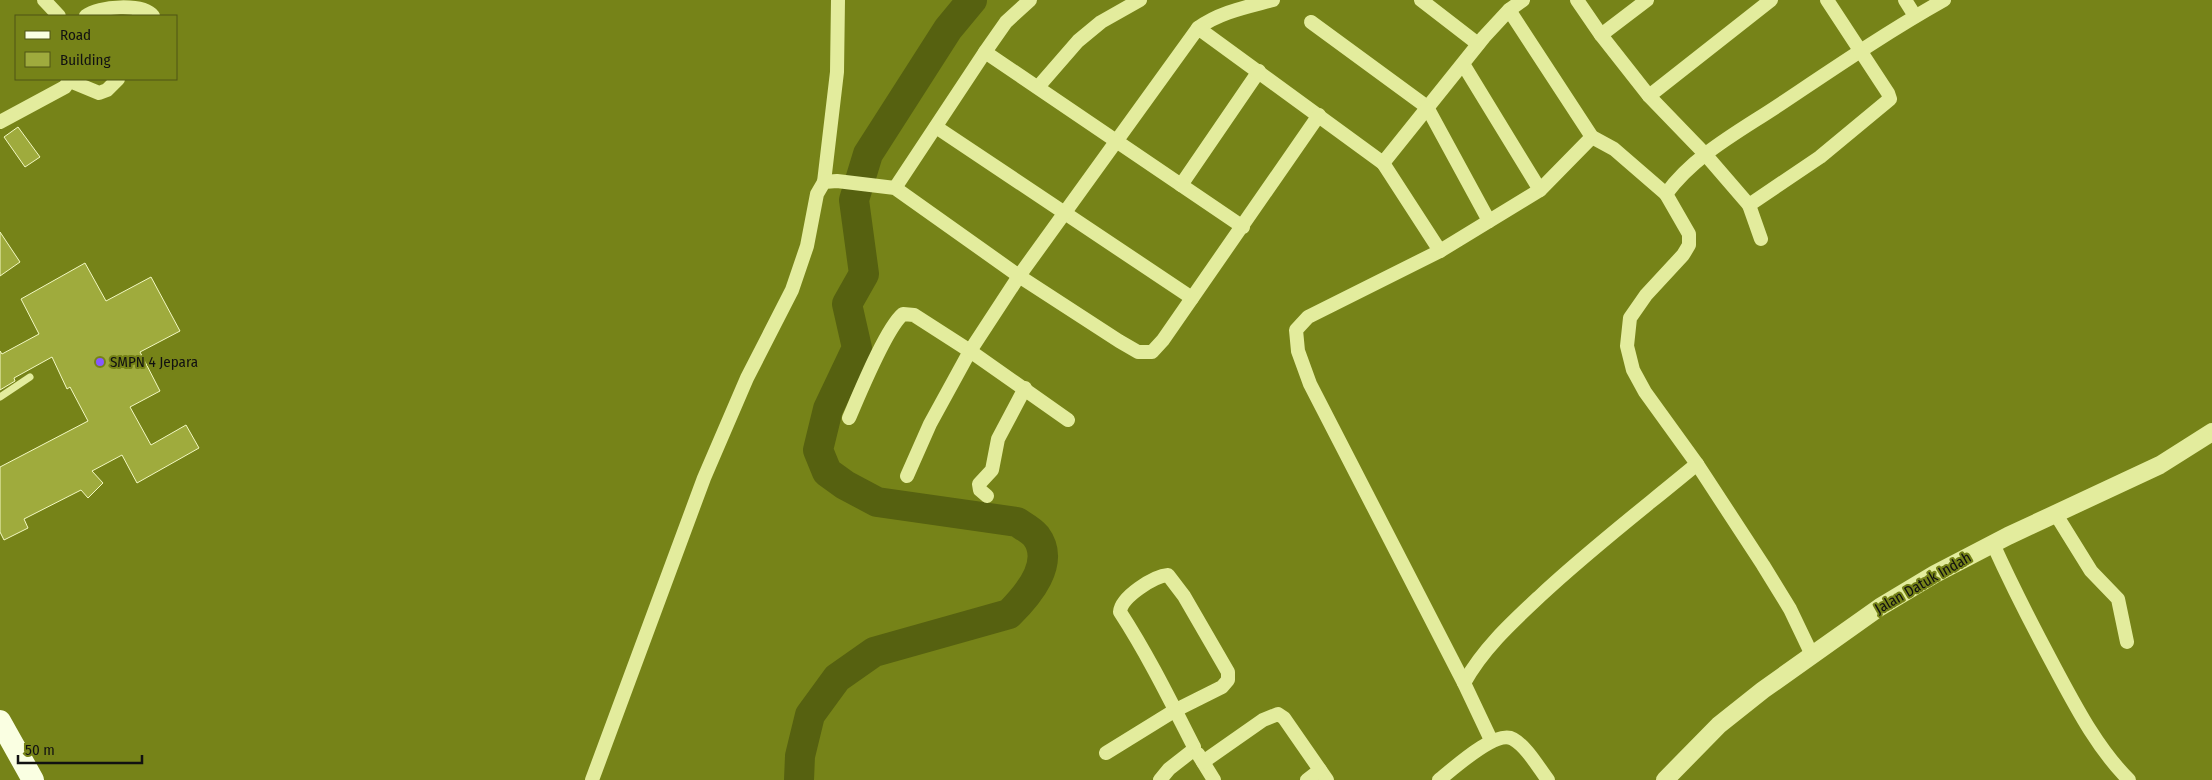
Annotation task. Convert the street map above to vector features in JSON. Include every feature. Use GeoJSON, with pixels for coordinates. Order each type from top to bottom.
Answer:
{"type":"FeatureCollection","features":[{"type":"Feature","properties":{"kind":"main road"},"geometry":{"type":"LineString","coordinates":[[3,734],[32,780]]}},
{"type":"Feature","properties":{"kind":"street"},"geometry":{"type":"LineString","coordinates":[[44,0],[58,15]]}},
{"type":"Feature","properties":{"kind":"street"},"geometry":{"type":"LineString","coordinates":[[592,780],[708,469],[747,378],[792,290],[806,246],[817,194],[831,181],[837,72],[838,0]]}},
{"type":"Feature","properties":{"kind":"street"},"geometry":{"type":"LineString","coordinates":[[895,188],[1006,22],[1030,0]]}},
{"type":"Feature","properties":{"kind":"street"},"geometry":{"type":"LineString","coordinates":[[1038,87],[1078,41],[1101,22],[1140,0]]}},
{"type":"Feature","properties":{"kind":"street"},"geometry":{"type":"LineString","coordinates":[[907,476],[930,424],[970,351],[1019,276],[1198,28],[1222,14],[1273,0]]}},
{"type":"Feature","properties":{"kind":"street"},"geometry":{"type":"LineString","coordinates":[[1420,0],[1478,44]]}},
{"type":"Feature","properties":{"kind":"street"},"geometry":{"type":"LineString","coordinates":[[1383,163],[1478,44],[1509,10],[1523,0]]}},
{"type":"Feature","properties":{"kind":"street"},"geometry":{"type":"LineString","coordinates":[[1577,0],[1601,35],[1649,96],[1705,154],[1749,205],[1760,239]]}},
{"type":"Feature","properties":{"kind":"street"},"geometry":{"type":"LineString","coordinates":[[1601,35],[1647,0]]}},
{"type":"Feature","properties":{"kind":"street"},"geometry":{"type":"LineString","coordinates":[[1649,96],[1770,0]]}},
{"type":"Feature","properties":{"kind":"street"},"geometry":{"type":"LineString","coordinates":[[1749,205],[1820,157],[1888,103],[1890,99],[1888,93],[1827,0]]}},
{"type":"Feature","properties":{"kind":"street"},"geometry":{"type":"LineString","coordinates":[[1906,0],[1914,16]]}},
{"type":"Feature","properties":{"kind":"street"},"geometry":{"type":"LineString","coordinates":[[1666,194],[1678,177],[1705,154],[1914,16],[1944,0]]}},
{"type":"Feature","properties":{"kind":"street"},"geometry":{"type":"LineString","coordinates":[[88,15],[98,10],[118,8],[141,8],[152,15]]}},
{"type":"Feature","properties":{"kind":"street"},"geometry":{"type":"LineString","coordinates":[[1509,10],[1592,137],[1614,149],[1666,194],[1689,234],[1689,245],[1684,255],[1646,295],[1630,318],[1626,346],[1633,370],[1645,392],[1697,464],[1764,565],[1790,609],[1812,655]]}},
{"type":"Feature","properties":{"kind":"street"},"geometry":{"type":"LineString","coordinates":[[1311,22],[1427,107],[1488,221]]}},
{"type":"Feature","properties":{"kind":"street"},"geometry":{"type":"LineString","coordinates":[[1198,28],[1383,163],[1440,251]]}},
{"type":"Feature","properties":{"kind":"street"},"geometry":{"type":"LineString","coordinates":[[985,52],[1243,227]]}},
{"type":"Feature","properties":{"kind":"street"},"geometry":{"type":"LineString","coordinates":[[1463,64],[1540,190]]}},
{"type":"Feature","properties":{"kind":"street"},"geometry":{"type":"LineString","coordinates":[[1181,185],[1259,71]]}},
{"type":"Feature","properties":{"kind":"street"},"geometry":{"type":"LineString","coordinates":[[0,122],[65,87],[70,80],[99,93],[107,90],[117,80]]}},
{"type":"Feature","properties":{"kind":"street"},"geometry":{"type":"LineString","coordinates":[[831,181],[895,188],[1019,276],[1138,352],[1152,352],[1163,340],[1243,227],[1319,116]]}},
{"type":"Feature","properties":{"kind":"street"},"geometry":{"type":"LineString","coordinates":[[936,127],[1192,298]]}},
{"type":"Feature","properties":{"kind":"street"},"geometry":{"type":"LineString","coordinates":[[1491,740],[1464,683],[1310,384],[1298,351],[1296,330],[1308,317],[1440,251],[1540,190],[1592,137]]}},
{"type":"Feature","properties":{"kind":"street"},"geometry":{"type":"LineString","coordinates":[[849,418],[888,335],[894,324],[903,314],[914,315],[970,351],[1068,420]]}},
{"type":"Feature","properties":{"kind":"street"},"geometry":{"type":"LineString","coordinates":[[987,496],[980,490],[979,484],[992,470],[998,439],[1024,388]]}},
{"type":"Feature","properties":{"kind":"street","name":"Jalan Datuk Indah"},"geometry":{"type":"LineString","coordinates":[[1665,780],[1719,725],[1812,655],[1888,602],[1935,574],[1993,544],[2160,465],[2212,432]]}},
{"type":"Feature","properties":{"kind":"street"},"geometry":{"type":"LineString","coordinates":[[1464,683],[1490,644],[1578,560],[1697,464]]}},
{"type":"Feature","properties":{"kind":"street"},"geometry":{"type":"LineString","coordinates":[[2056,513],[2091,570],[2118,599],[2128,642]]}},
{"type":"Feature","properties":{"kind":"street"},"geometry":{"type":"LineString","coordinates":[[1993,544],[2015,593],[2069,694],[2101,748],[2129,780]]}},
{"type":"Feature","properties":{"kind":"street"},"geometry":{"type":"LineString","coordinates":[[1106,752],[1174,710],[1222,687],[1228,680],[1228,672],[1180,589],[1173,579],[1166,574],[1130,595],[1122,604],[1120,612],[1174,710],[1194,747],[1214,780]]}},
{"type":"Feature","properties":{"kind":"street"},"geometry":{"type":"LineString","coordinates":[[1203,762],[1264,720],[1278,714],[1284,718],[1324,775],[1307,780]]}},
{"type":"Feature","properties":{"kind":"street"},"geometry":{"type":"LineString","coordinates":[[1439,780],[1491,740],[1506,736],[1514,739],[1522,746],[1548,780]]}},
{"type":"Feature","properties":{"kind":"street"},"geometry":{"type":"LineString","coordinates":[[1160,780],[1169,769],[1192,751],[1194,747]]}},
{"type":"Feature","properties":{"kind":"lane"},"geometry":{"type":"LineString","coordinates":[[0,397],[30,377]]}},
{"type":"Feature","properties":{"kind":"building"},"geometry":{"type":"Polygon","coordinates":[[[18,127],[40,157],[25,167],[4,137],[18,127]]]}},
{"type":"Feature","properties":{"kind":"building"},"geometry":{"type":"Polygon","coordinates":[[[0,232],[20,262],[0,276],[0,232]]]}},
{"type":"Feature","properties":{"kind":"building"},"geometry":{"type":"Polygon","coordinates":[[[85,263],[106,301],[151,277],[180,331],[140,352],[160,391],[130,407],[151,445],[186,425],[199,448],[137,483],[122,455],[92,471],[103,483],[88,498],[81,490],[24,519],[28,528],[4,540],[0,532],[0,467],[88,421],[70,387],[67,389],[52,357],[14,378],[15,381],[0,390],[0,351],[2,354],[39,334],[21,299],[85,263]]]}},
{"type":"Feature","properties":{"kind":"waterway"},"geometry":{"type":"LineString","coordinates":[[799,780],[800,756],[810,715],[837,678],[874,652],[1009,614],[1031,588],[1041,568],[1043,557],[1041,546],[1036,536],[1017,522],[877,502],[845,485],[827,472],[818,450],[828,409],[857,348],[847,304],[864,274],[854,200],[868,154],[948,29],[972,0]]}},
{"type":"Feature","properties":{"kind":"place","name":"SMPN 4 Jepara"},"geometry":{"type":"Point","coordinates":[100,362]}}]}
